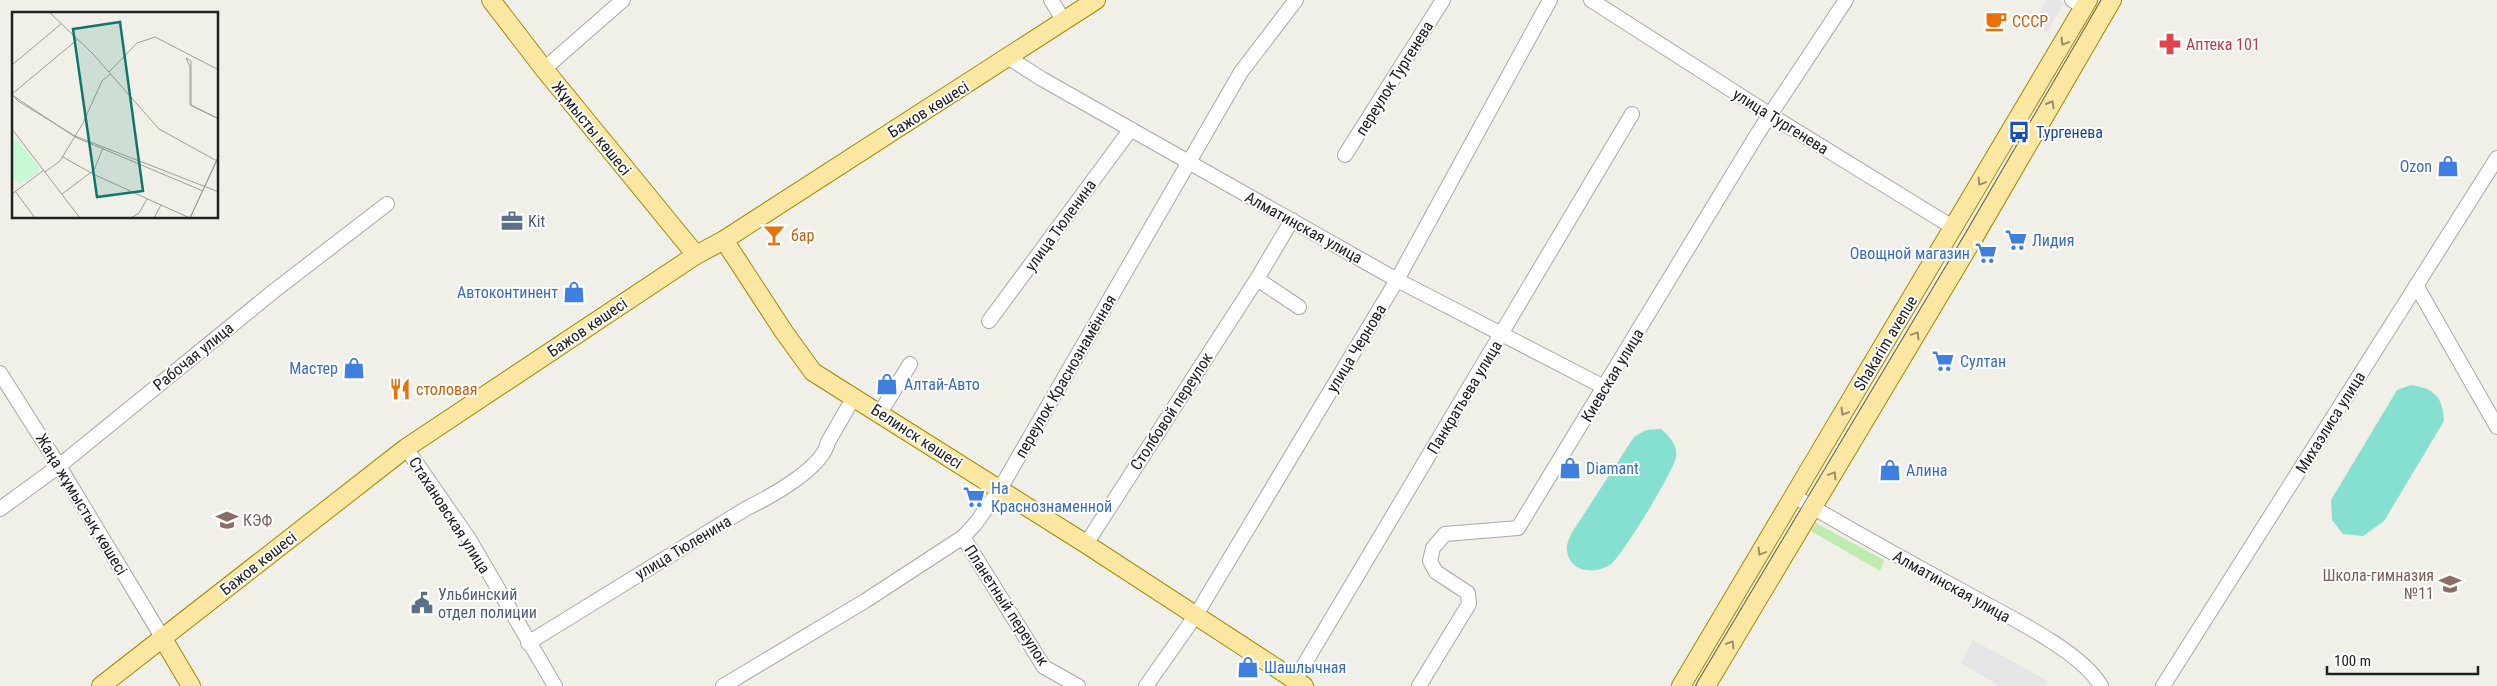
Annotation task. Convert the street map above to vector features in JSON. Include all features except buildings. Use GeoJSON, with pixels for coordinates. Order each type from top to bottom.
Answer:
{"type":"FeatureCollection","features":[{"type":"Feature","properties":{"kind":"main road","name":"Жұмысты көшесі"},"geometry":{"type":"LineString","coordinates":[[491,0],[544,69],[696,255]]}},
{"type":"Feature","properties":{"kind":"main road","name":"Бажов көшесі"},"geometry":{"type":"LineString","coordinates":[[100,686],[406,448],[696,255],[724,240],[1009,58],[1096,0]]}},
{"type":"Feature","properties":{"kind":"main road","name":"Shakarim avenue"},"geometry":{"type":"LineString","coordinates":[[1706,686],[1973,239],[2112,0]]}},
{"type":"Feature","properties":{"kind":"main road","name":"Shakarim avenue"},"geometry":{"type":"LineString","coordinates":[[1681,686],[1954,228],[2081,2]]}},
{"type":"Feature","properties":{"kind":"main road"},"geometry":{"type":"LineString","coordinates":[[2081,2],[2102,17]]}},
{"type":"Feature","properties":{"kind":"main road","name":"улица Тургенева"},"geometry":{"type":"LineString","coordinates":[[1954,228],[1973,239]]}},
{"type":"Feature","properties":{"kind":"main road","name":"Белинск көшесі"},"geometry":{"type":"LineString","coordinates":[[724,240],[784,332],[813,372],[1086,544],[1299,683]]}},
{"type":"Feature","properties":{"kind":"main road"},"geometry":{"type":"LineString","coordinates":[[162,637],[191,686]]}},
{"type":"Feature","properties":{"kind":"street"},"geometry":{"type":"LineString","coordinates":[[544,69],[623,0]]}},
{"type":"Feature","properties":{"kind":"street"},"geometry":{"type":"LineString","coordinates":[[1051,0],[1064,21]]}},
{"type":"Feature","properties":{"kind":"street","name":"переулок Краснознамённая"},"geometry":{"type":"LineString","coordinates":[[724,686],[864,601],[963,537],[976,523],[1000,489],[1241,72],[1296,0]]}},
{"type":"Feature","properties":{"kind":"street","name":"переулок Тургенева"},"geometry":{"type":"LineString","coordinates":[[1345,155],[1443,0]]}},
{"type":"Feature","properties":{"kind":"street","name":"улица Чернова"},"geometry":{"type":"LineString","coordinates":[[1146,686],[1196,615],[1397,280],[1550,0]]}},
{"type":"Feature","properties":{"kind":"street","name":"улица Тургенева"},"geometry":{"type":"LineString","coordinates":[[1591,0],[1772,116],[1954,228]]}},
{"type":"Feature","properties":{"kind":"street","name":"Киевская улица"},"geometry":{"type":"LineString","coordinates":[[1419,686],[1469,604],[1468,593],[1436,572],[1430,561],[1433,548],[1445,534],[1518,528],[1758,133],[1772,116],[1846,0]]}},
{"type":"Feature","properties":{"kind":"street","name":"Алматинская улица"},"geometry":{"type":"LineString","coordinates":[[1009,58],[1042,79],[1397,280],[1604,387]]}},
{"type":"Feature","properties":{"kind":"street","name":"Панкратьева улица"},"geometry":{"type":"LineString","coordinates":[[1299,683],[1502,333],[1632,114]]}},
{"type":"Feature","properties":{"kind":"street","name":"улица Тюленина"},"geometry":{"type":"LineString","coordinates":[[989,321],[1131,129]]}},
{"type":"Feature","properties":{"kind":"street","name":"Михаэлиса улица"},"geometry":{"type":"LineString","coordinates":[[2163,686],[2497,158]]}},
{"type":"Feature","properties":{"kind":"street","name":"Рабочая улица"},"geometry":{"type":"LineString","coordinates":[[0,509],[59,466],[267,297],[387,204]]}},
{"type":"Feature","properties":{"kind":"street","name":"Столбовой переулок"},"geometry":{"type":"LineString","coordinates":[[1086,544],[1292,220]]}},
{"type":"Feature","properties":{"kind":"street"},"geometry":{"type":"LineString","coordinates":[[1256,279],[1299,307]]}},
{"type":"Feature","properties":{"kind":"street"},"geometry":{"type":"LineString","coordinates":[[2416,285],[2497,427]]}},
{"type":"Feature","properties":{"kind":"street"},"geometry":{"type":"LineString","coordinates":[[880,413],[910,364]]}},
{"type":"Feature","properties":{"kind":"street","name":"Жаңа жұмыстық көшесі"},"geometry":{"type":"LineString","coordinates":[[0,372],[162,637]]}},
{"type":"Feature","properties":{"kind":"street","name":"улица Тюленина"},"geometry":{"type":"LineString","coordinates":[[528,643],[747,508],[779,493],[805,472],[826,448],[854,397]]}},
{"type":"Feature","properties":{"kind":"street","name":"Стахановская улица"},"geometry":{"type":"LineString","coordinates":[[406,448],[469,539],[528,643],[555,686]]}},
{"type":"Feature","properties":{"kind":"street","name":"Алматинская улица"},"geometry":{"type":"LineString","coordinates":[[1794,496],[2036,633],[2095,675],[2101,686]]}},
{"type":"Feature","properties":{"kind":"street","name":"Планетный переулок"},"geometry":{"type":"LineString","coordinates":[[963,537],[1044,667],[1078,686]]}},
{"type":"Feature","properties":{"kind":"green space"},"geometry":{"type":"Polygon","coordinates":[[[1816,523],[1884,560],[1880,571],[1811,531],[1816,523]]]}},
{"type":"Feature","properties":{"kind":"shaded area"},"geometry":{"type":"Polygon","coordinates":[[[2047,0],[2059,0],[2064,3],[2047,32],[2034,23],[2047,0]]]}},
{"type":"Feature","properties":{"kind":"shaded area"},"geometry":{"type":"Polygon","coordinates":[[[2411,385],[2419,386],[2436,395],[2442,406],[2444,421],[2384,521],[2363,536],[2343,534],[2332,520],[2331,500],[2397,390],[2411,385]]]}},
{"type":"Feature","properties":{"kind":"shaded area"},"geometry":{"type":"Polygon","coordinates":[[[1661,429],[1674,445],[1676,457],[1646,514],[1624,548],[1610,565],[1597,570],[1577,567],[1568,557],[1567,549],[1571,534],[1634,437],[1646,430],[1661,429]]]}},
{"type":"Feature","properties":{"kind":"shaded area"},"geometry":{"type":"Polygon","coordinates":[[[1973,640],[2048,681],[2045,686],[1999,686],[1961,663],[1973,640]]]}},
{"type":"Feature","properties":{"kind":"tram line"},"geometry":{"type":"LineString","coordinates":[[1695,686],[1965,234],[2101,0]]}},
{"type":"Feature","properties":{"kind":"place","name":"СССР"},"geometry":{"type":"Point","coordinates":[1996,21]}},
{"type":"Feature","properties":{"kind":"place","name":"Аптека 101"},"geometry":{"type":"Point","coordinates":[2170,44]}},
{"type":"Feature","properties":{"kind":"place","name":"Тургенева"},"geometry":{"type":"Point","coordinates":[2019,132]}},
{"type":"Feature","properties":{"kind":"place","name":"Ozon"},"geometry":{"type":"Point","coordinates":[2448,166]}},
{"type":"Feature","properties":{"kind":"place","name":"Kit"},"geometry":{"type":"Point","coordinates":[512,221]}},
{"type":"Feature","properties":{"kind":"place","name":"бар"},"geometry":{"type":"Point","coordinates":[774,235]}},
{"type":"Feature","properties":{"kind":"place","name":"Лидия"},"geometry":{"type":"Point","coordinates":[2016,240]}},
{"type":"Feature","properties":{"kind":"place","name":"Овощной магазин"},"geometry":{"type":"Point","coordinates":[1986,253]}},
{"type":"Feature","properties":{"kind":"place","name":"Автоконтинент"},"geometry":{"type":"Point","coordinates":[574,292]}},
{"type":"Feature","properties":{"kind":"place","name":"Султан"},"geometry":{"type":"Point","coordinates":[1943,361]}},
{"type":"Feature","properties":{"kind":"place","name":"Мастер"},"geometry":{"type":"Point","coordinates":[354,368]}},
{"type":"Feature","properties":{"kind":"place","name":"Алтай-Авто"},"geometry":{"type":"Point","coordinates":[887,384]}},
{"type":"Feature","properties":{"kind":"place","name":"столовая"},"geometry":{"type":"Point","coordinates":[400,389]}},
{"type":"Feature","properties":{"kind":"place","name":"Diamant"},"geometry":{"type":"Point","coordinates":[1570,468]}},
{"type":"Feature","properties":{"kind":"place","name":"Алина"},"geometry":{"type":"Point","coordinates":[1890,470]}},
{"type":"Feature","properties":{"kind":"place","name":"На Краснознаменной"},"geometry":{"type":"Point","coordinates":[974,497]}},
{"type":"Feature","properties":{"kind":"place","name":"КЭФ"},"geometry":{"type":"Point","coordinates":[227,520]}},
{"type":"Feature","properties":{"kind":"place","name":"Школа-гимназия №11"},"geometry":{"type":"Point","coordinates":[2450,584]}},
{"type":"Feature","properties":{"kind":"place","name":"Ульбинский отдел полиции"},"geometry":{"type":"Point","coordinates":[422,603]}},
{"type":"Feature","properties":{"kind":"place","name":"Шашлычная"},"geometry":{"type":"Point","coordinates":[1248,667]}}]}
